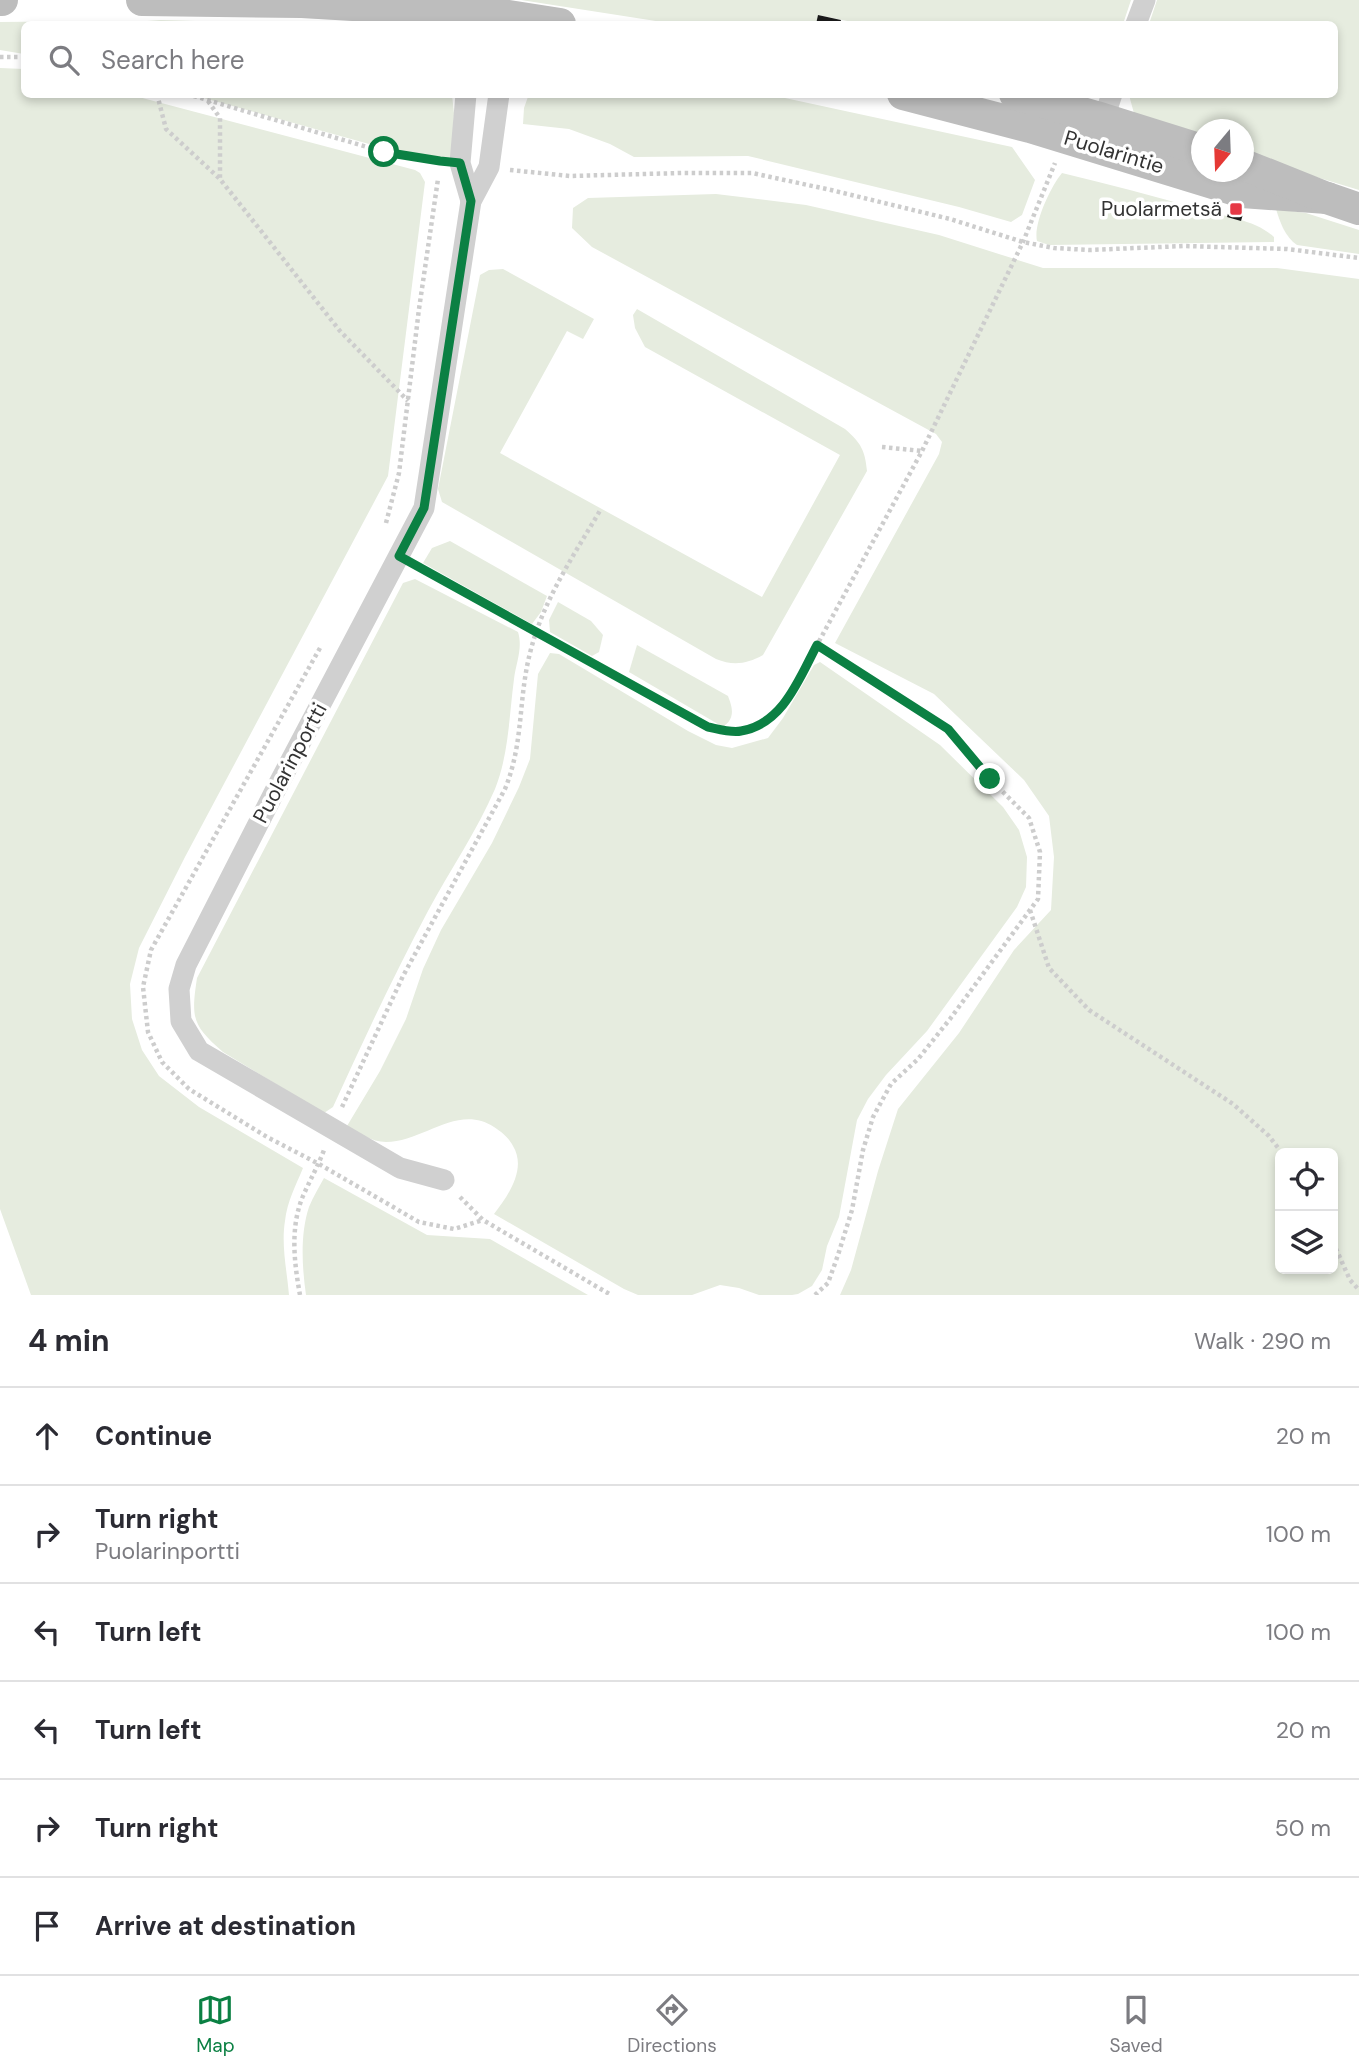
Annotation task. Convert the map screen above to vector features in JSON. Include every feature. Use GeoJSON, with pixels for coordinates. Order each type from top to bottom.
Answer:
{"type":"FeatureCollection","features":[{"type":"Feature","properties":{"kind":"main road"},"geometry":{"type":"LineString","coordinates":[[142,0],[302,2],[488,21]]}},
{"type":"Feature","properties":{"kind":"main road","name":"Puolarintie"},"geometry":{"type":"LineString","coordinates":[[918,98],[1030,127],[1103,120],[1242,192],[1327,198]]}},
{"type":"Feature","properties":{"kind":"main road","name":"Puolarintie"},"geometry":{"type":"LineString","coordinates":[[1029,98],[1191,147]]}},
{"type":"Feature","properties":{"kind":"main road","name":"Puolarintie"},"geometry":{"type":"LineString","coordinates":[[1254,169],[1359,208]]}},
{"type":"Feature","properties":{"kind":"street"},"geometry":{"type":"LineString","coordinates":[[1137,21],[1145,0]]}},
{"type":"Feature","properties":{"kind":"street","name":"Puolarinportti"},"geometry":{"type":"LineString","coordinates":[[466,98],[460,163],[471,201]]}},
{"type":"Feature","properties":{"kind":"street","name":"Puolarinportti"},"geometry":{"type":"LineString","coordinates":[[444,1180],[400,1168],[199,1051],[181,1021],[179,989],[186,965],[424,508],[471,201],[489,167],[498,98]]}},
{"type":"Feature","properties":{"kind":"path"},"geometry":{"type":"LineString","coordinates":[[0,57],[21,57]]}},
{"type":"Feature","properties":{"kind":"path"},"geometry":{"type":"LineString","coordinates":[[158,98],[166,129],[220,179],[340,331],[408,401]]}},
{"type":"Feature","properties":{"kind":"path"},"geometry":{"type":"LineString","coordinates":[[200,98],[384,152],[460,163]]}},
{"type":"Feature","properties":{"kind":"path"},"geometry":{"type":"LineString","coordinates":[[207,100],[220,118],[220,179]]}},
{"type":"Feature","properties":{"kind":"path"},"geometry":{"type":"LineString","coordinates":[[399,556],[708,727],[738,732],[762,724],[783,706],[922,451],[1023,242],[1055,161]]}},
{"type":"Feature","properties":{"kind":"path"},"geometry":{"type":"LineString","coordinates":[[489,167],[570,176],[751,173],[950,219],[1023,242],[1054,248],[1089,250],[1184,246],[1286,249],[1359,258]]}},
{"type":"Feature","properties":{"kind":"path"},"geometry":{"type":"LineString","coordinates":[[882,447],[922,451]]}},
{"type":"Feature","properties":{"kind":"path"},"geometry":{"type":"LineString","coordinates":[[300,1295],[295,1269],[295,1229],[302,1198],[408,966],[505,789],[514,767],[519,743],[525,679],[537,631],[547,603],[601,509]]}},
{"type":"Feature","properties":{"kind":"path"},"geometry":{"type":"LineString","coordinates":[[815,1295],[828,1283],[838,1255],[852,1210],[863,1150],[873,1116],[891,1084],[918,1059],[950,1019],[1038,899],[1040,852],[1029,818],[990,779],[948,729],[817,645]]}},
{"type":"Feature","properties":{"kind":"path"},"geometry":{"type":"LineString","coordinates":[[1030,910],[1049,968],[1089,1010],[1233,1104],[1269,1136],[1278,1148]]}},
{"type":"Feature","properties":{"kind":"path"},"geometry":{"type":"LineString","coordinates":[[319,1164],[419,1222],[454,1229],[483,1220]]}},
{"type":"Feature","properties":{"kind":"path"},"geometry":{"type":"LineString","coordinates":[[444,1180],[483,1220],[611,1295]]}},
{"type":"Feature","properties":{"kind":"path"},"geometry":{"type":"LineString","coordinates":[[1338,1253],[1350,1280],[1359,1290]]}},
{"type":"Feature","properties":{"kind":"shaded area"},"geometry":{"type":"Polygon","coordinates":[[[521,0],[1131,0],[1124,21],[847,21],[818,15],[817,21],[656,21],[521,0]]]}},
{"type":"Feature","properties":{"kind":"shaded area"},"geometry":{"type":"Polygon","coordinates":[[[1157,0],[1359,0],[1359,190],[1254,158],[1254,119],[1191,119],[1191,137],[1135,117],[1130,98],[1338,98],[1338,21],[1150,21],[1157,0]]]}},
{"type":"Feature","properties":{"kind":"shaded area"},"geometry":{"type":"Polygon","coordinates":[[[0,22],[21,22],[21,54],[0,50],[0,22]]]}},
{"type":"Feature","properties":{"kind":"shaded area"},"geometry":{"type":"Polygon","coordinates":[[[0,68],[21,69],[21,98],[142,98],[415,170],[425,182],[388,476],[185,857],[139,948],[130,984],[132,1019],[142,1050],[159,1076],[199,1107],[303,1168],[290,1200],[284,1230],[289,1295],[31,1295],[0,1209],[0,68]]]}},
{"type":"Feature","properties":{"kind":"shaded area"},"geometry":{"type":"Polygon","coordinates":[[[204,98],[452,98],[452,156],[446,160],[387,149],[204,98]]]}},
{"type":"Feature","properties":{"kind":"shaded area"},"geometry":{"type":"Polygon","coordinates":[[[528,98],[785,98],[1012,147],[1035,180],[1022,215],[1011,222],[748,156],[634,157],[610,144],[569,129],[523,124],[528,98]]]}},
{"type":"Feature","properties":{"kind":"shaded area"},"geometry":{"type":"Polygon","coordinates":[[[1062,173],[1239,219],[1267,231],[1274,237],[1274,242],[1049,245],[1037,241],[1036,234],[1048,196],[1062,173]]]}},
{"type":"Feature","properties":{"kind":"shaded area"},"geometry":{"type":"Polygon","coordinates":[[[716,194],[806,205],[939,235],[1043,268],[1277,268],[1359,279],[1359,1295],[840,1295],[851,1270],[898,1109],[959,1033],[1014,950],[1051,910],[1054,857],[1049,816],[1024,780],[934,694],[835,643],[939,454],[942,442],[936,434],[592,247],[572,228],[573,208],[588,198],[716,194]]]}},
{"type":"Feature","properties":{"kind":"shaded area"},"geometry":{"type":"Polygon","coordinates":[[[1276,209],[1306,213],[1359,230],[1359,254],[1297,245],[1286,234],[1276,209]]]}},
{"type":"Feature","properties":{"kind":"shaded area"},"geometry":{"type":"Polygon","coordinates":[[[503,269],[594,319],[583,339],[567,331],[500,453],[762,597],[840,455],[645,347],[635,328],[633,315],[637,309],[845,429],[858,443],[867,471],[763,655],[740,663],[716,659],[442,502],[438,489],[480,275],[489,270],[503,269]]]}},
{"type":"Feature","properties":{"kind":"shaded area"},"geometry":{"type":"Polygon","coordinates":[[[450,541],[547,596],[541,612],[532,624],[423,563],[432,548],[450,541]]]}},
{"type":"Feature","properties":{"kind":"shaded area"},"geometry":{"type":"Polygon","coordinates":[[[415,579],[518,632],[519,650],[506,749],[500,776],[488,805],[415,935],[333,1107],[324,1113],[223,1052],[205,1035],[194,1012],[197,978],[403,583],[415,579]]]}},
{"type":"Feature","properties":{"kind":"shaded area"},"geometry":{"type":"Polygon","coordinates":[[[558,602],[591,621],[603,635],[599,652],[592,656],[550,632],[549,620],[558,602]]]}},
{"type":"Feature","properties":{"kind":"shaded area"},"geometry":{"type":"Polygon","coordinates":[[[637,645],[728,696],[732,713],[727,724],[723,727],[629,672],[637,645]]]}},
{"type":"Feature","properties":{"kind":"shaded area"},"geometry":{"type":"Polygon","coordinates":[[[550,653],[559,654],[688,731],[716,745],[732,748],[768,738],[814,665],[820,662],[940,745],[1003,807],[1019,830],[1027,857],[1026,887],[1017,907],[927,1031],[886,1075],[868,1099],[857,1120],[839,1217],[827,1246],[822,1270],[812,1286],[798,1294],[759,1295],[720,1285],[692,1295],[638,1295],[494,1214],[510,1191],[518,1164],[511,1143],[494,1127],[467,1119],[400,1140],[381,1142],[347,1126],[380,1071],[406,1019],[423,969],[441,930],[492,843],[519,787],[530,759],[538,674],[550,653]]]}},
{"type":"Feature","properties":{"kind":"shaded area"},"geometry":{"type":"Polygon","coordinates":[[[324,1178],[427,1235],[490,1239],[588,1295],[306,1295],[304,1228],[309,1207],[324,1178]]]}},
{"type":"Feature","properties":{"kind":"building"},"geometry":{"type":"Polygon","coordinates":[[[818,15],[841,20],[841,21],[817,21],[818,15]]]}},
{"type":"Feature","properties":{"kind":"building"},"geometry":{"type":"Polygon","coordinates":[[[1229,210],[1243,214],[1241,221],[1227,217],[1229,210]]]}},
{"type":"Feature","properties":{"kind":"place","name":"Puolarmetsä"},"geometry":{"type":"Point","coordinates":[1236,209]}},
{"type":"Feature","properties":{"kind":"route"},"geometry":{"type":"LineString","coordinates":[[384,152],[460,163],[471,201],[424,508],[399,556],[708,727],[738,732],[762,724],[783,706],[817,645],[948,729],[990,779]]}}]}
